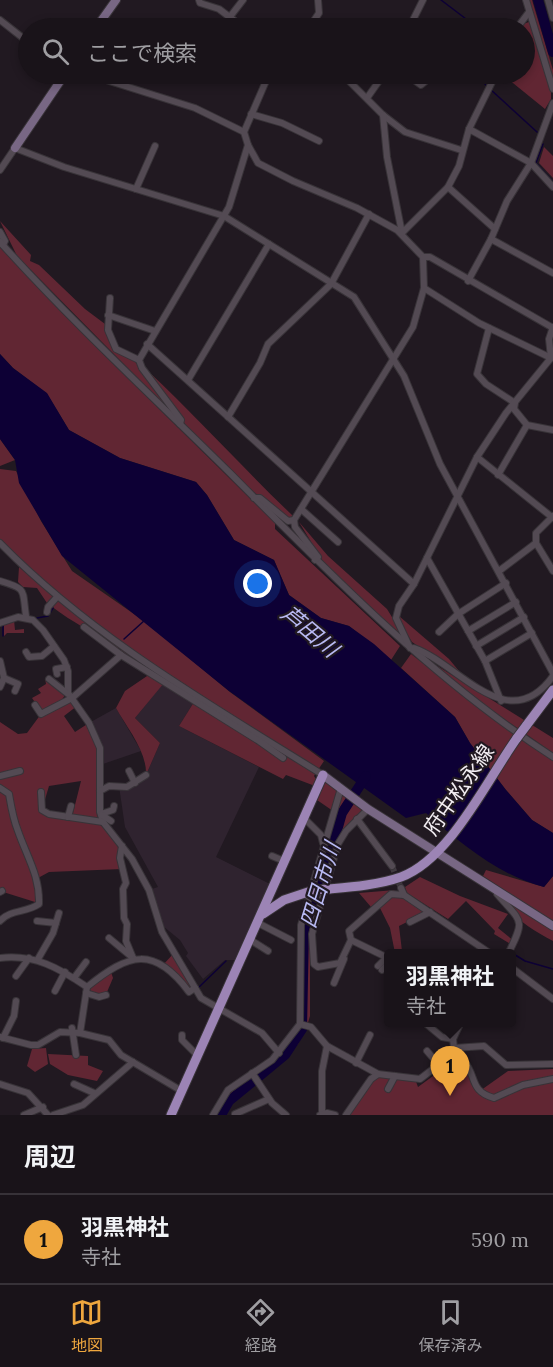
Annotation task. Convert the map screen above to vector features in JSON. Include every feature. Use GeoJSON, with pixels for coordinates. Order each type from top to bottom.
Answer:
{"type":"FeatureCollection","features":[{"type":"Feature","properties":{"kind":"main road","name":"府中松永線"},"geometry":{"type":"LineString","coordinates":[[257,922],[270,907],[313,891],[375,883],[401,877],[416,870],[440,850],[553,690]]}},
{"type":"Feature","properties":{"kind":"main road","name":"府中松永線"},"geometry":{"type":"LineString","coordinates":[[171,1115],[196,1054],[323,776]]}},
{"type":"Feature","properties":{"kind":"street"},"geometry":{"type":"LineString","coordinates":[[103,18],[116,0]]}},
{"type":"Feature","properties":{"kind":"street"},"geometry":{"type":"LineString","coordinates":[[199,0],[200,3],[219,9],[229,18],[243,0]]}},
{"type":"Feature","properties":{"kind":"street"},"geometry":{"type":"LineString","coordinates":[[316,18],[319,13],[318,0]]}},
{"type":"Feature","properties":{"kind":"street"},"geometry":{"type":"LineString","coordinates":[[414,18],[423,0]]}},
{"type":"Feature","properties":{"kind":"street"},"geometry":{"type":"LineString","coordinates":[[526,0],[531,18]]}},
{"type":"Feature","properties":{"kind":"street"},"geometry":{"type":"LineString","coordinates":[[548,0],[553,18]]}},
{"type":"Feature","properties":{"kind":"street"},"geometry":{"type":"LineString","coordinates":[[524,18],[529,12]]}},
{"type":"Feature","properties":{"kind":"street"},"geometry":{"type":"LineString","coordinates":[[0,20],[18,34]]}},
{"type":"Feature","properties":{"kind":"street"},"geometry":{"type":"LineString","coordinates":[[535,31],[553,89]]}},
{"type":"Feature","properties":{"kind":"street"},"geometry":{"type":"LineString","coordinates":[[0,170],[58,84]]}},
{"type":"Feature","properties":{"kind":"street"},"geometry":{"type":"LineString","coordinates":[[119,84],[195,108],[244,132]]}},
{"type":"Feature","properties":{"kind":"street"},"geometry":{"type":"LineString","coordinates":[[264,84],[244,132],[258,163],[369,214],[402,233],[423,257],[424,288],[413,327],[294,520],[295,527],[318,557],[315,560]]}},
{"type":"Feature","properties":{"kind":"street"},"geometry":{"type":"LineString","coordinates":[[352,84],[383,115],[405,132],[461,150]]}},
{"type":"Feature","properties":{"kind":"street"},"geometry":{"type":"LineString","coordinates":[[367,98],[377,84]]}},
{"type":"Feature","properties":{"kind":"street"},"geometry":{"type":"LineString","coordinates":[[402,233],[448,187],[459,166],[461,150],[469,129],[490,84]]}},
{"type":"Feature","properties":{"kind":"street"},"geometry":{"type":"LineString","coordinates":[[468,281],[491,239],[507,201],[531,163],[553,103]]}},
{"type":"Feature","properties":{"kind":"street"},"geometry":{"type":"LineString","coordinates":[[251,114],[282,123],[319,141]]}},
{"type":"Feature","properties":{"kind":"street"},"geometry":{"type":"LineString","coordinates":[[383,115],[387,157],[402,233]]}},
{"type":"Feature","properties":{"kind":"street"},"geometry":{"type":"LineString","coordinates":[[469,129],[531,163],[553,187]]}},
{"type":"Feature","properties":{"kind":"street"},"geometry":{"type":"LineString","coordinates":[[139,360],[224,216],[248,145]]}},
{"type":"Feature","properties":{"kind":"street"},"geometry":{"type":"LineString","coordinates":[[136,189],[155,146]]}},
{"type":"Feature","properties":{"kind":"street"},"geometry":{"type":"LineString","coordinates":[[15,148],[64,167],[224,216],[354,297],[394,358],[440,464],[516,602],[553,675],[546,686],[528,697],[501,700],[458,677],[416,648],[410,648]]}},
{"type":"Feature","properties":{"kind":"street"},"geometry":{"type":"LineString","coordinates":[[448,187],[495,229]]}},
{"type":"Feature","properties":{"kind":"street"},"geometry":{"type":"LineString","coordinates":[[228,417],[260,363],[268,344],[331,284],[369,214]]}},
{"type":"Feature","properties":{"kind":"street"},"geometry":{"type":"LineString","coordinates":[[0,232],[5,241],[2,244],[98,345],[315,560],[410,648],[505,725],[553,757]]}},
{"type":"Feature","properties":{"kind":"street"},"geometry":{"type":"LineString","coordinates":[[491,239],[553,273]]}},
{"type":"Feature","properties":{"kind":"street"},"geometry":{"type":"LineString","coordinates":[[188,380],[269,244]]}},
{"type":"Feature","properties":{"kind":"street"},"geometry":{"type":"LineString","coordinates":[[410,648],[395,614],[414,584],[477,457],[515,403],[551,358],[549,339],[553,328],[430,257],[423,257]]}},
{"type":"Feature","properties":{"kind":"street"},"geometry":{"type":"LineString","coordinates":[[424,288],[489,328],[551,358]]}},
{"type":"Feature","properties":{"kind":"street"},"geometry":{"type":"LineString","coordinates":[[110,298],[108,330],[116,350],[139,360],[142,368],[181,420],[180,425]]}},
{"type":"Feature","properties":{"kind":"street"},"geometry":{"type":"LineString","coordinates":[[108,315],[155,331]]}},
{"type":"Feature","properties":{"kind":"street"},"geometry":{"type":"LineString","coordinates":[[489,328],[477,374],[486,384],[515,403]]}},
{"type":"Feature","properties":{"kind":"street"},"geometry":{"type":"LineString","coordinates":[[147,344],[414,584]]}},
{"type":"Feature","properties":{"kind":"street"},"geometry":{"type":"LineString","coordinates":[[515,403],[514,409],[527,425],[553,430]]}},
{"type":"Feature","properties":{"kind":"street"},"geometry":{"type":"LineString","coordinates":[[498,475],[527,425]]}},
{"type":"Feature","properties":{"kind":"street"},"geometry":{"type":"LineString","coordinates":[[477,457],[553,517],[536,534],[536,543],[553,571]]}},
{"type":"Feature","properties":{"kind":"street"},"geometry":{"type":"LineString","coordinates":[[254,498],[260,498],[288,521],[294,520]]}},
{"type":"Feature","properties":{"kind":"street"},"geometry":{"type":"LineString","coordinates":[[301,509],[338,542]]}},
{"type":"Feature","properties":{"kind":"street"},"geometry":{"type":"LineString","coordinates":[[0,543],[57,597],[121,645],[242,727],[323,776],[368,809],[440,850],[553,926]]}},
{"type":"Feature","properties":{"kind":"street"},"geometry":{"type":"LineString","coordinates":[[499,571],[536,543]]}},
{"type":"Feature","properties":{"kind":"street"},"geometry":{"type":"LineString","coordinates":[[427,558],[485,661],[501,700]]}},
{"type":"Feature","properties":{"kind":"street"},"geometry":{"type":"LineString","coordinates":[[0,581],[19,586],[22,590],[26,616]]}},
{"type":"Feature","properties":{"kind":"street"},"geometry":{"type":"LineString","coordinates":[[439,632],[458,614],[506,584]]}},
{"type":"Feature","properties":{"kind":"street"},"geometry":{"type":"LineString","coordinates":[[46,607],[57,597]]}},
{"type":"Feature","properties":{"kind":"street"},"geometry":{"type":"LineString","coordinates":[[468,631],[516,602]]}},
{"type":"Feature","properties":{"kind":"street"},"geometry":{"type":"LineString","coordinates":[[0,623],[10,616],[26,616],[43,630],[67,667],[70,696]]}},
{"type":"Feature","properties":{"kind":"street"},"geometry":{"type":"LineString","coordinates":[[476,646],[524,617]]}},
{"type":"Feature","properties":{"kind":"street"},"geometry":{"type":"LineString","coordinates":[[84,627],[121,655],[211,713],[242,727],[283,758]]}},
{"type":"Feature","properties":{"kind":"street"},"geometry":{"type":"LineString","coordinates":[[485,661],[532,633]]}},
{"type":"Feature","properties":{"kind":"street"},"geometry":{"type":"LineString","coordinates":[[26,651],[29,657],[42,656],[54,646]]}},
{"type":"Feature","properties":{"kind":"street"},"geometry":{"type":"LineString","coordinates":[[35,705],[41,714],[70,696],[121,655]]}},
{"type":"Feature","properties":{"kind":"street"},"geometry":{"type":"LineString","coordinates":[[0,661],[4,678],[0,687]]}},
{"type":"Feature","properties":{"kind":"street"},"geometry":{"type":"LineString","coordinates":[[57,674],[56,669],[67,667]]}},
{"type":"Feature","properties":{"kind":"street"},"geometry":{"type":"LineString","coordinates":[[4,678],[18,684],[15,691]]}},
{"type":"Feature","properties":{"kind":"street"},"geometry":{"type":"LineString","coordinates":[[49,679],[70,696],[89,723],[100,748],[102,818],[149,890],[162,932],[201,998],[262,1033],[279,1053]]}},
{"type":"Feature","properties":{"kind":"street"},"geometry":{"type":"LineString","coordinates":[[0,776],[20,771]]}},
{"type":"Feature","properties":{"kind":"street"},"geometry":{"type":"LineString","coordinates":[[129,771],[135,783]]}},
{"type":"Feature","properties":{"kind":"street"},"geometry":{"type":"LineString","coordinates":[[100,791],[109,786],[128,787],[146,775]]}},
{"type":"Feature","properties":{"kind":"street"},"geometry":{"type":"LineString","coordinates":[[0,788],[9,794],[17,830],[38,878],[40,890],[39,904],[31,909],[6,915],[0,921]]}},
{"type":"Feature","properties":{"kind":"street"},"geometry":{"type":"LineString","coordinates":[[213,1115],[228,1090],[255,1077],[303,1025],[301,925],[313,891],[323,844],[342,789]]}},
{"type":"Feature","properties":{"kind":"street"},"geometry":{"type":"LineString","coordinates":[[41,792],[42,810],[49,814],[102,818],[111,821]]}},
{"type":"Feature","properties":{"kind":"street"},"geometry":{"type":"LineString","coordinates":[[68,817],[71,806]]}},
{"type":"Feature","properties":{"kind":"street"},"geometry":{"type":"LineString","coordinates":[[102,818],[113,810],[114,806]]}},
{"type":"Feature","properties":{"kind":"street"},"geometry":{"type":"LineString","coordinates":[[344,959],[340,963],[318,967],[314,964],[312,934],[338,844],[357,819],[368,809]]}},
{"type":"Feature","properties":{"kind":"street"},"geometry":{"type":"LineString","coordinates":[[304,818],[321,835],[323,844]]}},
{"type":"Feature","properties":{"kind":"street"},"geometry":{"type":"LineString","coordinates":[[357,819],[392,866]]}},
{"type":"Feature","properties":{"kind":"street"},"geometry":{"type":"LineString","coordinates":[[122,846],[120,858],[126,883],[124,918],[127,924],[126,941],[130,962]]}},
{"type":"Feature","properties":{"kind":"street"},"geometry":{"type":"LineString","coordinates":[[272,856],[284,861]]}},
{"type":"Feature","properties":{"kind":"street"},"geometry":{"type":"LineString","coordinates":[[401,888],[404,895]]}},
{"type":"Feature","properties":{"kind":"street"},"geometry":{"type":"LineString","coordinates":[[499,891],[497,894],[520,920],[521,927],[510,949]]}},
{"type":"Feature","properties":{"kind":"street"},"geometry":{"type":"LineString","coordinates":[[334,983],[351,940],[349,931],[391,894],[404,895],[484,949]]}},
{"type":"Feature","properties":{"kind":"street"},"geometry":{"type":"LineString","coordinates":[[410,922],[430,912]]}},
{"type":"Feature","properties":{"kind":"street"},"geometry":{"type":"LineString","coordinates":[[38,959],[59,913]]}},
{"type":"Feature","properties":{"kind":"street"},"geometry":{"type":"LineString","coordinates":[[37,921],[56,923]]}},
{"type":"Feature","properties":{"kind":"street"},"geometry":{"type":"LineString","coordinates":[[257,922],[291,940]]}},
{"type":"Feature","properties":{"kind":"street"},"geometry":{"type":"LineString","coordinates":[[108,938],[130,962]]}},
{"type":"Feature","properties":{"kind":"street"},"geometry":{"type":"LineString","coordinates":[[249,938],[268,951]]}},
{"type":"Feature","properties":{"kind":"street"},"geometry":{"type":"LineString","coordinates":[[351,940],[384,958]]}},
{"type":"Feature","properties":{"kind":"street"},"geometry":{"type":"LineString","coordinates":[[123,943],[130,962]]}},
{"type":"Feature","properties":{"kind":"street"},"geometry":{"type":"LineString","coordinates":[[0,958],[38,959],[65,972],[99,997],[106,995]]}},
{"type":"Feature","properties":{"kind":"street"},"geometry":{"type":"LineString","coordinates":[[16,976],[29,958]]}},
{"type":"Feature","properties":{"kind":"street"},"geometry":{"type":"LineString","coordinates":[[76,1055],[73,1050],[75,1031],[87,990],[107,970],[146,959],[173,970],[189,992],[195,988]]}},
{"type":"Feature","properties":{"kind":"street"},"geometry":{"type":"LineString","coordinates":[[74,978],[86,962]]}},
{"type":"Feature","properties":{"kind":"street"},"geometry":{"type":"LineString","coordinates":[[380,968],[384,964]]}},
{"type":"Feature","properties":{"kind":"street"},"geometry":{"type":"LineString","coordinates":[[516,971],[553,999]]}},
{"type":"Feature","properties":{"kind":"street"},"geometry":{"type":"LineString","coordinates":[[56,991],[65,972]]}},
{"type":"Feature","properties":{"kind":"street"},"geometry":{"type":"LineString","coordinates":[[16,1001],[14,1016],[2,1037],[38,1045],[60,1032],[75,1031],[109,1041],[121,1055],[180,1090]]}},
{"type":"Feature","properties":{"kind":"street"},"geometry":{"type":"LineString","coordinates":[[303,1025],[311,1027],[327,1046],[378,1074],[420,1079],[439,1065],[453,1050],[484,1047],[506,1065],[553,1064]]}},
{"type":"Feature","properties":{"kind":"street"},"geometry":{"type":"LineString","coordinates":[[429,1027],[442,1037],[453,1039]]}},
{"type":"Feature","properties":{"kind":"street"},"geometry":{"type":"LineString","coordinates":[[459,1027],[453,1039],[453,1050],[466,1062],[474,1085],[486,1096],[494,1098],[523,1084],[553,1079]]}},
{"type":"Feature","properties":{"kind":"street"},"geometry":{"type":"LineString","coordinates":[[182,1035],[182,1040],[196,1054]]}},
{"type":"Feature","properties":{"kind":"street"},"geometry":{"type":"LineString","coordinates":[[356,1063],[370,1035]]}},
{"type":"Feature","properties":{"kind":"street"},"geometry":{"type":"LineString","coordinates":[[327,1046],[322,1071],[321,1114],[335,1115]]}},
{"type":"Feature","properties":{"kind":"street"},"geometry":{"type":"LineString","coordinates":[[427,1051],[439,1065]]}},
{"type":"Feature","properties":{"kind":"street"},"geometry":{"type":"LineString","coordinates":[[53,1115],[83,1105],[133,1062]]}},
{"type":"Feature","properties":{"kind":"street"},"geometry":{"type":"LineString","coordinates":[[346,1115],[370,1080],[378,1074]]}},
{"type":"Feature","properties":{"kind":"street"},"geometry":{"type":"LineString","coordinates":[[388,1089],[395,1076]]}},
{"type":"Feature","properties":{"kind":"street"},"geometry":{"type":"LineString","coordinates":[[255,1077],[269,1099],[286,1115]]}},
{"type":"Feature","properties":{"kind":"street"},"geometry":{"type":"LineString","coordinates":[[74,1084],[94,1094]]}},
{"type":"Feature","properties":{"kind":"street"},"geometry":{"type":"LineString","coordinates":[[0,1085],[28,1092],[48,1115]]}},
{"type":"Feature","properties":{"kind":"street"},"geometry":{"type":"LineString","coordinates":[[235,1114],[269,1099]]}},
{"type":"Feature","properties":{"kind":"street"},"geometry":{"type":"LineString","coordinates":[[24,1115],[43,1107]]}},
{"type":"Feature","properties":{"kind":"shaded area"},"geometry":{"type":"Polygon","coordinates":[[[529,0],[532,0],[553,70],[553,81],[535,18],[529,0]]]}},
{"type":"Feature","properties":{"kind":"shaded area"},"geometry":{"type":"Polygon","coordinates":[[[535,41],[551,90],[551,99],[545,109],[514,84],[535,84],[535,41]]]}},
{"type":"Feature","properties":{"kind":"shaded area"},"geometry":{"type":"Polygon","coordinates":[[[544,147],[553,156],[553,178],[539,163],[544,147]]]}},
{"type":"Feature","properties":{"kind":"shaded area"},"geometry":{"type":"Polygon","coordinates":[[[0,221],[31,255],[30,261],[39,265],[85,309],[105,324],[115,351],[137,361],[177,418],[17,256],[0,221]]]}},
{"type":"Feature","properties":{"kind":"shaded area"},"geometry":{"type":"Polygon","coordinates":[[[0,246],[89,340],[275,523],[275,529],[400,646],[391,660],[349,626],[321,618],[289,595],[274,560],[234,540],[207,495],[196,482],[120,458],[69,430],[47,394],[13,368],[0,354],[0,246]]]}},
{"type":"Feature","properties":{"kind":"shaded area"},"geometry":{"type":"Polygon","coordinates":[[[149,372],[292,515],[292,518],[288,518],[251,490],[186,426],[149,372]]]}},
{"type":"Feature","properties":{"kind":"shaded area"},"geometry":{"type":"Polygon","coordinates":[[[0,439],[15,460],[0,466],[0,439]]]}},
{"type":"Feature","properties":{"kind":"shaded area"},"geometry":{"type":"Polygon","coordinates":[[[0,469],[16,471],[41,521],[72,571],[147,623],[230,692],[324,761],[314,776],[317,781],[315,786],[286,775],[283,779],[179,726],[194,702],[164,683],[135,718],[160,743],[146,775],[143,757],[136,740],[116,708],[125,691],[150,674],[119,652],[123,647],[57,597],[0,543],[0,469]]]}},
{"type":"Feature","properties":{"kind":"shaded area"},"geometry":{"type":"Polygon","coordinates":[[[299,522],[328,556],[387,609],[403,635],[402,638],[327,568],[299,522]]]}},
{"type":"Feature","properties":{"kind":"shaded area"},"geometry":{"type":"Polygon","coordinates":[[[19,567],[54,597],[47,603],[37,588],[23,587],[18,582],[19,567]]]}},
{"type":"Feature","properties":{"kind":"shaded area"},"geometry":{"type":"Polygon","coordinates":[[[57,599],[120,647],[118,649],[51,606],[57,599]]]}},
{"type":"Feature","properties":{"kind":"shaded area"},"geometry":{"type":"Polygon","coordinates":[[[399,616],[449,659],[464,677],[412,642],[398,619],[399,616]]]}},
{"type":"Feature","properties":{"kind":"shaded area"},"geometry":{"type":"Polygon","coordinates":[[[14,620],[15,630],[24,629],[24,633],[7,633],[4,636],[4,623],[14,620]]]}},
{"type":"Feature","properties":{"kind":"shaded area"},"geometry":{"type":"Polygon","coordinates":[[[411,654],[520,738],[553,759],[553,833],[532,820],[470,743],[455,717],[401,668],[411,654]]]}},
{"type":"Feature","properties":{"kind":"shaded area"},"geometry":{"type":"Polygon","coordinates":[[[431,662],[553,738],[553,753],[490,709],[431,662]]]}},
{"type":"Feature","properties":{"kind":"shaded area"},"geometry":{"type":"Polygon","coordinates":[[[45,678],[65,695],[60,703],[41,711],[32,698],[41,693],[38,689],[46,684],[45,678]]]}},
{"type":"Feature","properties":{"kind":"shaded area"},"geometry":{"type":"Polygon","coordinates":[[[164,682],[194,702],[179,726],[259,767],[216,857],[270,884],[235,960],[225,960],[203,979],[186,956],[188,953],[180,940],[158,922],[149,890],[158,887],[125,827],[119,786],[127,787],[146,775],[160,743],[135,718],[164,682]]]}},
{"type":"Feature","properties":{"kind":"shaded area"},"geometry":{"type":"Polygon","coordinates":[[[72,698],[77,706],[64,716],[75,732],[89,723],[100,748],[100,812],[119,843],[122,869],[49,872],[38,878],[35,902],[0,891],[0,722],[18,734],[27,733],[41,714],[72,698]],[[81,781],[49,786],[41,813],[72,817],[81,781]]]}},
{"type":"Feature","properties":{"kind":"shaded area"},"geometry":{"type":"Polygon","coordinates":[[[116,708],[141,751],[100,765],[89,723],[116,708]]]}},
{"type":"Feature","properties":{"kind":"shaded area"},"geometry":{"type":"Polygon","coordinates":[[[327,778],[368,809],[338,844],[310,932],[310,1016],[298,1044],[282,1063],[231,1103],[221,1099],[272,1060],[300,1024],[301,931],[333,811],[317,800],[327,778]]]}},
{"type":"Feature","properties":{"kind":"shaded area"},"geometry":{"type":"Polygon","coordinates":[[[486,870],[544,887],[553,876],[553,922],[483,876],[486,870]]]}},
{"type":"Feature","properties":{"kind":"shaded area"},"geometry":{"type":"Polygon","coordinates":[[[420,877],[460,896],[508,914],[498,928],[514,941],[512,945],[494,934],[495,931],[466,901],[448,919],[407,893],[405,887],[420,877]]]}},
{"type":"Feature","properties":{"kind":"shaded area"},"geometry":{"type":"Polygon","coordinates":[[[395,890],[371,907],[359,893],[395,890]]]}},
{"type":"Feature","properties":{"kind":"shaded area"},"geometry":{"type":"Polygon","coordinates":[[[392,897],[404,897],[429,911],[399,926],[402,949],[394,949],[390,928],[380,908],[392,897]]]}},
{"type":"Feature","properties":{"kind":"shaded area"},"geometry":{"type":"Polygon","coordinates":[[[504,897],[553,930],[553,941],[518,918],[504,897]]]}},
{"type":"Feature","properties":{"kind":"shaded area"},"geometry":{"type":"Polygon","coordinates":[[[174,953],[195,988],[189,992],[163,965],[174,953]]]}},
{"type":"Feature","properties":{"kind":"shaded area"},"geometry":{"type":"Polygon","coordinates":[[[110,969],[113,978],[107,992],[100,996],[91,992],[90,989],[110,969]]]}},
{"type":"Feature","properties":{"kind":"shaded area"},"geometry":{"type":"Polygon","coordinates":[[[46,1048],[48,1064],[35,1072],[27,1066],[32,1049],[46,1048]]]}},
{"type":"Feature","properties":{"kind":"shaded area"},"geometry":{"type":"Polygon","coordinates":[[[48,1054],[88,1056],[88,1065],[103,1071],[97,1081],[68,1075],[50,1064],[48,1054]]]}},
{"type":"Feature","properties":{"kind":"shaded area"},"geometry":{"type":"Polygon","coordinates":[[[459,1057],[466,1062],[477,1093],[508,1071],[553,1069],[553,1115],[346,1115],[378,1074],[415,1079],[418,1087],[459,1057]]]}},
{"type":"Feature","properties":{"kind":"water","name":"芦田川"},"geometry":{"type":"Polygon","coordinates":[[[0,354],[13,368],[47,393],[69,430],[120,458],[196,482],[207,495],[234,540],[274,560],[289,595],[321,618],[349,626],[374,644],[455,717],[470,743],[506,790],[532,820],[553,833],[553,876],[544,887],[496,867],[467,847],[426,813],[406,818],[229,691],[62,556],[19,483],[15,460],[0,439],[0,354]]]}},
{"type":"Feature","properties":{"kind":"waterway"},"geometry":{"type":"LineString","coordinates":[[441,0],[465,18]]}},
{"type":"Feature","properties":{"kind":"waterway"},"geometry":{"type":"LineString","coordinates":[[538,0],[553,52]]}},
{"type":"Feature","properties":{"kind":"waterway"},"geometry":{"type":"LineString","coordinates":[[490,89],[537,132]]}},
{"type":"Feature","properties":{"kind":"waterway"},"geometry":{"type":"LineString","coordinates":[[543,144],[536,163],[553,182]]}},
{"type":"Feature","properties":{"kind":"waterway"},"geometry":{"type":"LineString","coordinates":[[37,618],[48,616],[53,608]]}},
{"type":"Feature","properties":{"kind":"waterway"},"geometry":{"type":"LineString","coordinates":[[124,639],[145,620]]}},
{"type":"Feature","properties":{"kind":"waterway"},"geometry":{"type":"LineString","coordinates":[[3,625],[3,636]]}},
{"type":"Feature","properties":{"kind":"waterway","name":"四日市川"},"geometry":{"type":"LineString","coordinates":[[221,1115],[229,1101],[285,1055],[302,1029],[304,929],[317,901],[342,813],[366,776]]}},
{"type":"Feature","properties":{"kind":"waterway"},"geometry":{"type":"LineString","coordinates":[[516,955],[525,961],[553,969]]}},
{"type":"Feature","properties":{"kind":"waterway"},"geometry":{"type":"LineString","coordinates":[[198,988],[226,961]]}},
{"type":"Feature","properties":{"kind":"tunnel"},"geometry":{"type":"LineString","coordinates":[[392,866],[401,888]]}},
{"type":"Feature","properties":{"kind":"place","name":"羽黒神社"},"geometry":{"type":"Point","coordinates":[450,1096]}}]}
